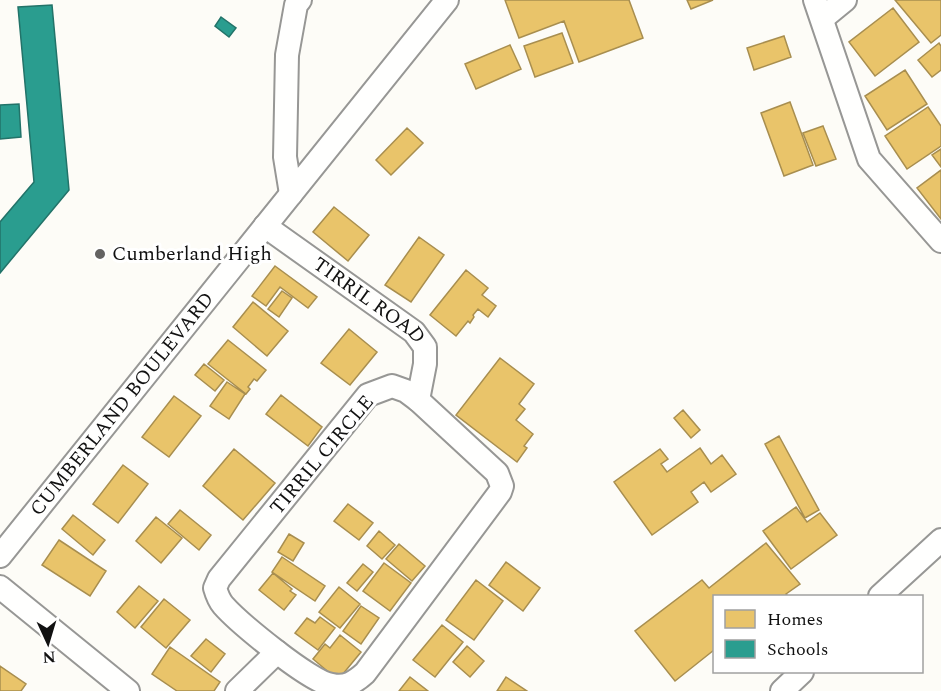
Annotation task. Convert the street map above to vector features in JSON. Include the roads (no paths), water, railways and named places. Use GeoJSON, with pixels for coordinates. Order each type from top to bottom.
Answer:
{"type":"FeatureCollection","features":[{"type":"Feature","properties":{"kind":"street"},"geometry":{"type":"LineString","coordinates":[[291,194],[285,157],[287,55],[296,5],[300,0]]}},
{"type":"Feature","properties":{"kind":"street","name":"CUMBERLAND BOULEVARD"},"geometry":{"type":"LineString","coordinates":[[0,556],[447,0]]}},
{"type":"Feature","properties":{"kind":"street"},"geometry":{"type":"LineString","coordinates":[[844,0],[819,9],[869,159],[941,241]]}},
{"type":"Feature","properties":{"kind":"street","name":"TIRRIL ROAD"},"geometry":{"type":"LineString","coordinates":[[265,226],[414,332],[424,347],[425,364],[418,400]]}},
{"type":"Feature","properties":{"kind":"street","name":"TIRRIL CIRCLE"},"geometry":{"type":"LineString","coordinates":[[392,386],[406,391],[418,400],[497,473],[502,486],[500,492],[365,673],[356,681],[345,686],[321,683],[278,652],[223,605],[215,588],[219,579],[368,395],[392,386]]}},
{"type":"Feature","properties":{"kind":"street"},"geometry":{"type":"LineString","coordinates":[[882,595],[941,540]]}},
{"type":"Feature","properties":{"kind":"street"},"geometry":{"type":"LineString","coordinates":[[0,587],[128,691]]}},
{"type":"Feature","properties":{"kind":"street"},"geometry":{"type":"LineString","coordinates":[[237,691],[278,652]]}},
{"type":"Feature","properties":{"kind":"street"},"geometry":{"type":"LineString","coordinates":[[782,691],[801,673]]}},
{"type":"Feature","properties":{"kind":"place","name":"Cumberland High"},"geometry":{"type":"Point","coordinates":[100,254]}}]}
